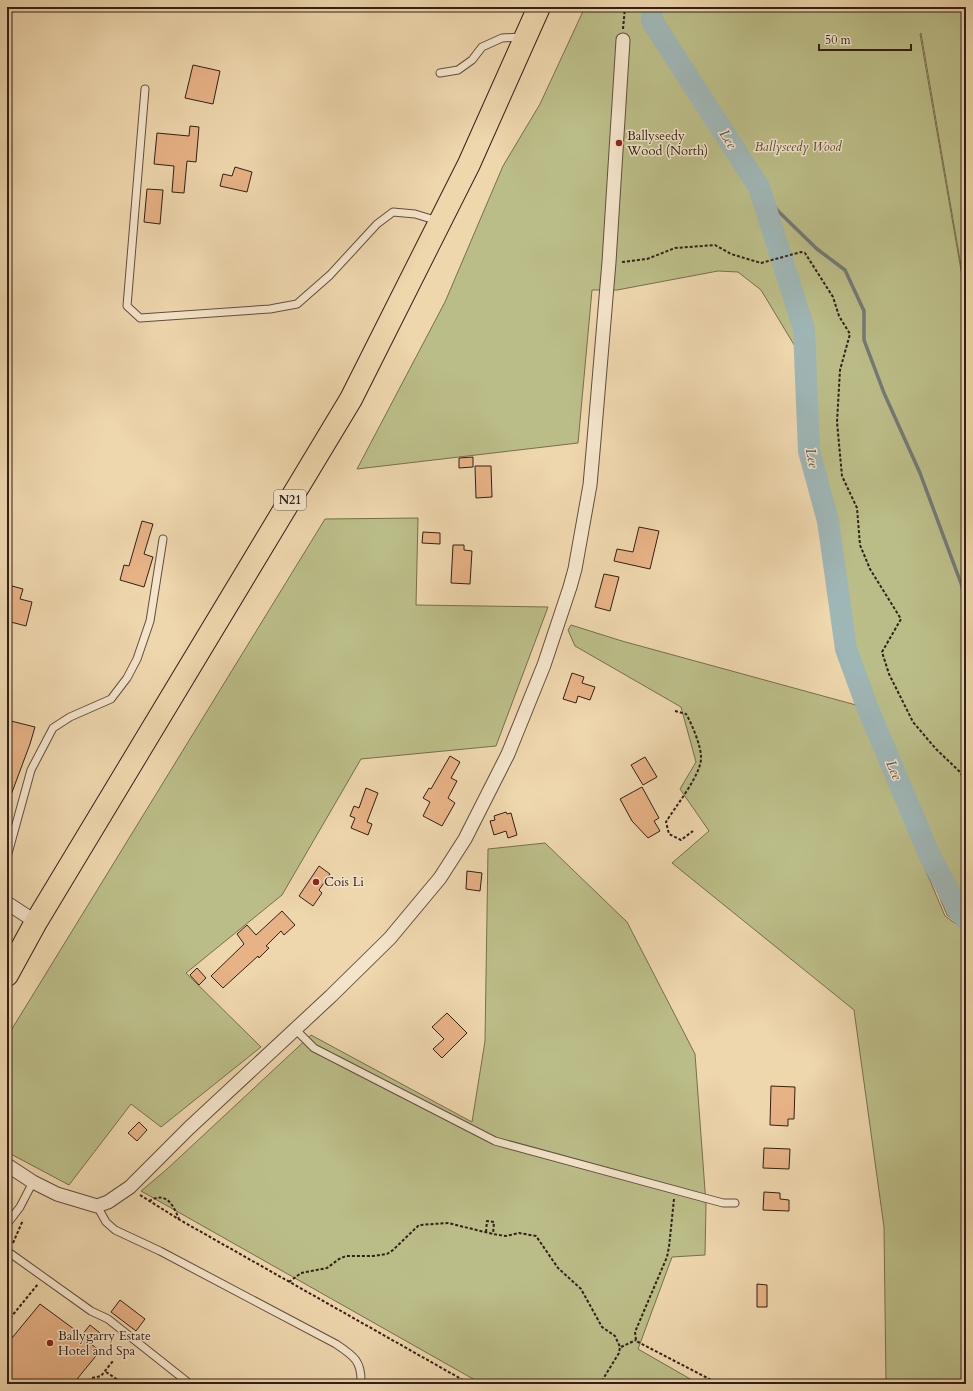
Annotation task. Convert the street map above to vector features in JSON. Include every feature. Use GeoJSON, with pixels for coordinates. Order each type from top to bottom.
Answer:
{"type":"FeatureCollection","features":[{"type":"Feature","properties":{"kind":"highway","name":"N21"},"geometry":{"type":"LineString","coordinates":[[7,975],[36,922],[351,399],[468,164],[539,7]]}},
{"type":"Feature","properties":{"kind":"street"},"geometry":{"type":"LineString","coordinates":[[7,1165],[57,1194],[97,1206],[108,1202],[130,1187],[189,1128],[331,996],[390,938],[440,878],[463,841],[508,754],[544,665],[570,587],[584,523],[590,484],[609,262],[623,40]]}},
{"type":"Feature","properties":{"kind":"street"},"geometry":{"type":"LineString","coordinates":[[7,903],[36,922]]}},
{"type":"Feature","properties":{"kind":"lane"},"geometry":{"type":"LineString","coordinates":[[440,73],[458,70],[472,60],[482,47],[502,38],[526,36]]}},
{"type":"Feature","properties":{"kind":"lane"},"geometry":{"type":"LineString","coordinates":[[145,89],[127,306],[140,318],[270,309],[298,304],[330,275],[377,224],[393,212],[415,214],[440,222]]}},
{"type":"Feature","properties":{"kind":"lane"},"geometry":{"type":"LineString","coordinates":[[7,857],[31,770],[53,728],[70,717],[111,700],[127,678],[137,659],[150,621],[163,539]]}},
{"type":"Feature","properties":{"kind":"lane"},"geometry":{"type":"LineString","coordinates":[[295,1029],[314,1048],[495,1141],[724,1203],[735,1203]]}},
{"type":"Feature","properties":{"kind":"lane"},"geometry":{"type":"LineString","coordinates":[[7,1224],[20,1207],[34,1182]]}},
{"type":"Feature","properties":{"kind":"lane"},"geometry":{"type":"LineString","coordinates":[[97,1206],[106,1222],[115,1230],[160,1251],[336,1344],[353,1357],[359,1365],[362,1372],[361,1384]]}},
{"type":"Feature","properties":{"kind":"lane"},"geometry":{"type":"LineString","coordinates":[[8,1249],[32,1270],[62,1289],[91,1311],[108,1319],[190,1384]]}},
{"type":"Feature","properties":{"kind":"path"},"geometry":{"type":"LineString","coordinates":[[623,40],[625,7]]}},
{"type":"Feature","properties":{"kind":"path"},"geometry":{"type":"LineString","coordinates":[[632,261],[647,259],[674,248],[715,245],[731,254],[761,263],[801,252],[806,253],[833,297],[839,316],[850,334],[840,370],[837,415],[842,476],[857,508],[860,545],[870,569],[901,619],[882,652],[889,674],[913,722],[936,749],[960,772],[966,782]]}},
{"type":"Feature","properties":{"kind":"path"},"geometry":{"type":"LineString","coordinates":[[675,711],[686,714],[693,728],[701,757],[698,774],[666,822],[669,834],[681,840],[693,831]]}},
{"type":"Feature","properties":{"kind":"path"},"geometry":{"type":"LineString","coordinates":[[675,1190],[667,1257],[635,1332],[636,1340],[719,1384]]}},
{"type":"Feature","properties":{"kind":"path"},"geometry":{"type":"LineString","coordinates":[[180,1220],[171,1202],[162,1197],[156,1197],[149,1201],[180,1220],[470,1384]]}},
{"type":"Feature","properties":{"kind":"path"},"geometry":{"type":"LineString","coordinates":[[8,1249],[14,1241],[25,1217]]}},
{"type":"Feature","properties":{"kind":"path"},"geometry":{"type":"LineString","coordinates":[[486,1232],[487,1221],[494,1222],[493,1234]]}},
{"type":"Feature","properties":{"kind":"path"},"geometry":{"type":"LineString","coordinates":[[289,1282],[301,1273],[327,1268],[339,1259],[346,1256],[373,1256],[387,1254],[419,1226],[448,1223],[506,1236],[519,1232],[536,1236],[558,1268],[581,1290],[602,1327],[615,1336],[620,1347],[619,1354],[600,1384]]}},
{"type":"Feature","properties":{"kind":"path"},"geometry":{"type":"LineString","coordinates":[[7,1322],[40,1282]]}},
{"type":"Feature","properties":{"kind":"path"},"geometry":{"type":"LineString","coordinates":[[620,1347],[636,1340]]}},
{"type":"Feature","properties":{"kind":"path"},"geometry":{"type":"LineString","coordinates":[[84,1384],[92,1378],[101,1376],[106,1372],[113,1361]]}},
{"type":"Feature","properties":{"kind":"path"},"geometry":{"type":"LineString","coordinates":[[106,1372],[118,1380],[121,1384]]}},
{"type":"Feature","properties":{"kind":"green space","name":"Ballyseedy Wood"},"geometry":{"type":"Polygon","coordinates":[[[585,7],[966,7],[966,295],[921,33],[920,34],[966,299],[966,930],[947,915],[844,667],[822,530],[802,453],[796,348],[761,290],[738,272],[718,271],[617,290],[592,290],[578,443],[357,469],[445,302],[503,166],[540,104],[585,7]]]}},
{"type":"Feature","properties":{"kind":"green space"},"geometry":{"type":"Polygon","coordinates":[[[418,518],[416,605],[548,607],[496,746],[361,759],[282,895],[186,973],[261,1047],[161,1127],[131,1104],[69,1185],[7,1152],[7,1037],[325,519],[418,518]]]}},
{"type":"Feature","properties":{"kind":"green space"},"geometry":{"type":"Polygon","coordinates":[[[571,625],[622,641],[856,705],[945,916],[966,931],[966,1384],[886,1384],[884,1227],[854,1010],[672,863],[709,831],[680,789],[696,762],[681,707],[575,646],[568,630],[571,625]]]}},
{"type":"Feature","properties":{"kind":"green space"},"geometry":{"type":"Polygon","coordinates":[[[545,843],[627,922],[695,1054],[706,1204],[705,1255],[672,1257],[638,1349],[699,1384],[482,1384],[141,1191],[166,1170],[311,1035],[472,1122],[485,1041],[488,849],[545,843]]]}},
{"type":"Feature","properties":{"kind":"building"},"geometry":{"type":"Polygon","coordinates":[[[193,65],[220,71],[213,104],[185,98],[193,65]]]}},
{"type":"Feature","properties":{"kind":"building"},"geometry":{"type":"Polygon","coordinates":[[[190,126],[199,127],[196,162],[187,161],[184,193],[172,192],[174,166],[154,164],[157,133],[189,136],[190,126]]]}},
{"type":"Feature","properties":{"kind":"building"},"geometry":{"type":"Polygon","coordinates":[[[235,167],[252,172],[247,192],[220,186],[223,174],[232,176],[235,167]]]}},
{"type":"Feature","properties":{"kind":"building"},"geometry":{"type":"Polygon","coordinates":[[[147,189],[163,190],[160,224],[144,222],[147,189]]]}},
{"type":"Feature","properties":{"kind":"building"},"geometry":{"type":"Polygon","coordinates":[[[473,457],[473,467],[459,468],[459,458],[473,457]]]}},
{"type":"Feature","properties":{"kind":"building"},"geometry":{"type":"Polygon","coordinates":[[[475,466],[491,466],[492,497],[476,498],[475,466]]]}},
{"type":"Feature","properties":{"kind":"building"},"geometry":{"type":"Polygon","coordinates":[[[142,521],[153,524],[144,554],[153,557],[144,587],[120,580],[124,565],[129,566],[142,521]]]}},
{"type":"Feature","properties":{"kind":"building"},"geometry":{"type":"Polygon","coordinates":[[[639,527],[659,531],[650,569],[614,561],[617,549],[633,552],[639,527]]]}},
{"type":"Feature","properties":{"kind":"building"},"geometry":{"type":"Polygon","coordinates":[[[423,532],[440,533],[440,544],[422,543],[423,532]]]}},
{"type":"Feature","properties":{"kind":"building"},"geometry":{"type":"Polygon","coordinates":[[[453,545],[464,545],[464,550],[472,551],[470,584],[451,583],[453,545]]]}},
{"type":"Feature","properties":{"kind":"building"},"geometry":{"type":"Polygon","coordinates":[[[604,574],[619,577],[610,611],[595,607],[604,574]]]}},
{"type":"Feature","properties":{"kind":"building"},"geometry":{"type":"Polygon","coordinates":[[[12,586],[23,589],[20,599],[32,602],[26,626],[7,621],[7,606],[12,586]]]}},
{"type":"Feature","properties":{"kind":"building"},"geometry":{"type":"Polygon","coordinates":[[[572,673],[584,677],[582,683],[595,687],[590,700],[578,696],[576,703],[563,699],[572,673]]]}},
{"type":"Feature","properties":{"kind":"building"},"geometry":{"type":"Polygon","coordinates":[[[7,720],[35,727],[8,803],[7,720]]]}},
{"type":"Feature","properties":{"kind":"building"},"geometry":{"type":"Polygon","coordinates":[[[450,756],[460,762],[451,778],[457,781],[448,798],[455,803],[442,826],[423,816],[430,802],[423,798],[429,788],[431,789],[450,756]]]}},
{"type":"Feature","properties":{"kind":"building"},"geometry":{"type":"Polygon","coordinates":[[[645,757],[657,777],[643,785],[631,765],[645,757]]]}},
{"type":"Feature","properties":{"kind":"building"},"geometry":{"type":"Polygon","coordinates":[[[642,787],[659,818],[654,821],[660,831],[648,838],[632,821],[620,799],[642,787]]]}},
{"type":"Feature","properties":{"kind":"building"},"geometry":{"type":"Polygon","coordinates":[[[366,788],[378,793],[367,822],[372,824],[368,835],[351,828],[355,818],[350,816],[354,806],[359,808],[366,788]]]}},
{"type":"Feature","properties":{"kind":"building"},"geometry":{"type":"Polygon","coordinates":[[[506,812],[507,814],[511,813],[517,835],[508,838],[506,831],[494,835],[490,821],[495,820],[494,816],[506,812]]]}},
{"type":"Feature","properties":{"kind":"building","name":"Cois Li"},"geometry":{"type":"Polygon","coordinates":[[[319,866],[330,874],[319,890],[322,893],[313,906],[299,896],[319,866]]]}},
{"type":"Feature","properties":{"kind":"building"},"geometry":{"type":"Polygon","coordinates":[[[467,871],[482,873],[480,891],[466,889],[467,871]]]}},
{"type":"Feature","properties":{"kind":"building"},"geometry":{"type":"Polygon","coordinates":[[[282,911],[295,925],[284,935],[281,931],[266,946],[269,948],[259,958],[258,956],[223,988],[211,976],[244,944],[237,934],[247,925],[256,935],[282,911]]]}},
{"type":"Feature","properties":{"kind":"building"},"geometry":{"type":"Polygon","coordinates":[[[197,968],[206,978],[199,985],[190,975],[197,968]]]}},
{"type":"Feature","properties":{"kind":"building"},"geometry":{"type":"Polygon","coordinates":[[[447,1013],[467,1033],[442,1058],[433,1049],[444,1039],[432,1027],[447,1013]]]}},
{"type":"Feature","properties":{"kind":"building"},"geometry":{"type":"Polygon","coordinates":[[[771,1086],[795,1087],[794,1119],[788,1119],[788,1126],[770,1125],[771,1086]]]}},
{"type":"Feature","properties":{"kind":"building"},"geometry":{"type":"Polygon","coordinates":[[[139,1122],[147,1130],[137,1141],[128,1133],[139,1122]]]}},
{"type":"Feature","properties":{"kind":"building"},"geometry":{"type":"Polygon","coordinates":[[[764,1148],[790,1149],[789,1169],[763,1168],[764,1148]]]}},
{"type":"Feature","properties":{"kind":"building"},"geometry":{"type":"Polygon","coordinates":[[[764,1192],[780,1193],[780,1199],[789,1200],[789,1211],[763,1210],[764,1192]]]}},
{"type":"Feature","properties":{"kind":"building"},"geometry":{"type":"Polygon","coordinates":[[[757,1284],[767,1285],[767,1307],[757,1307],[757,1284]]]}},
{"type":"Feature","properties":{"kind":"building"},"geometry":{"type":"Polygon","coordinates":[[[120,1300],[145,1319],[136,1331],[111,1312],[120,1300]]]}},
{"type":"Feature","properties":{"kind":"building","name":"Ballygarry Estate Hotel and Spa"},"geometry":{"type":"Polygon","coordinates":[[[40,1304],[82,1335],[90,1325],[100,1333],[91,1344],[100,1351],[73,1384],[7,1384],[7,1344],[40,1304]]]}},
{"type":"Feature","properties":{"kind":"waterway","name":"Lee"},"geometry":{"type":"LineString","coordinates":[[652,7],[652,21],[759,187],[804,329],[809,451],[828,521],[846,649],[868,709],[930,856],[959,911],[966,919]]}},
{"type":"Feature","properties":{"kind":"waterway"},"geometry":{"type":"LineString","coordinates":[[759,187],[778,211],[817,249],[845,270],[864,311],[864,340],[884,393],[920,473],[962,586],[966,606]]}},
{"type":"Feature","properties":{"kind":"place","name":"Ballyseedy Wood (North)"},"geometry":{"type":"Point","coordinates":[619,143]}},
{"type":"Feature","properties":{"kind":"place","name":"Cois Li"},"geometry":{"type":"Point","coordinates":[316,882]}},
{"type":"Feature","properties":{"kind":"place","name":"Ballygarry Estate Hotel and Spa"},"geometry":{"type":"Point","coordinates":[50,1343]}}]}
